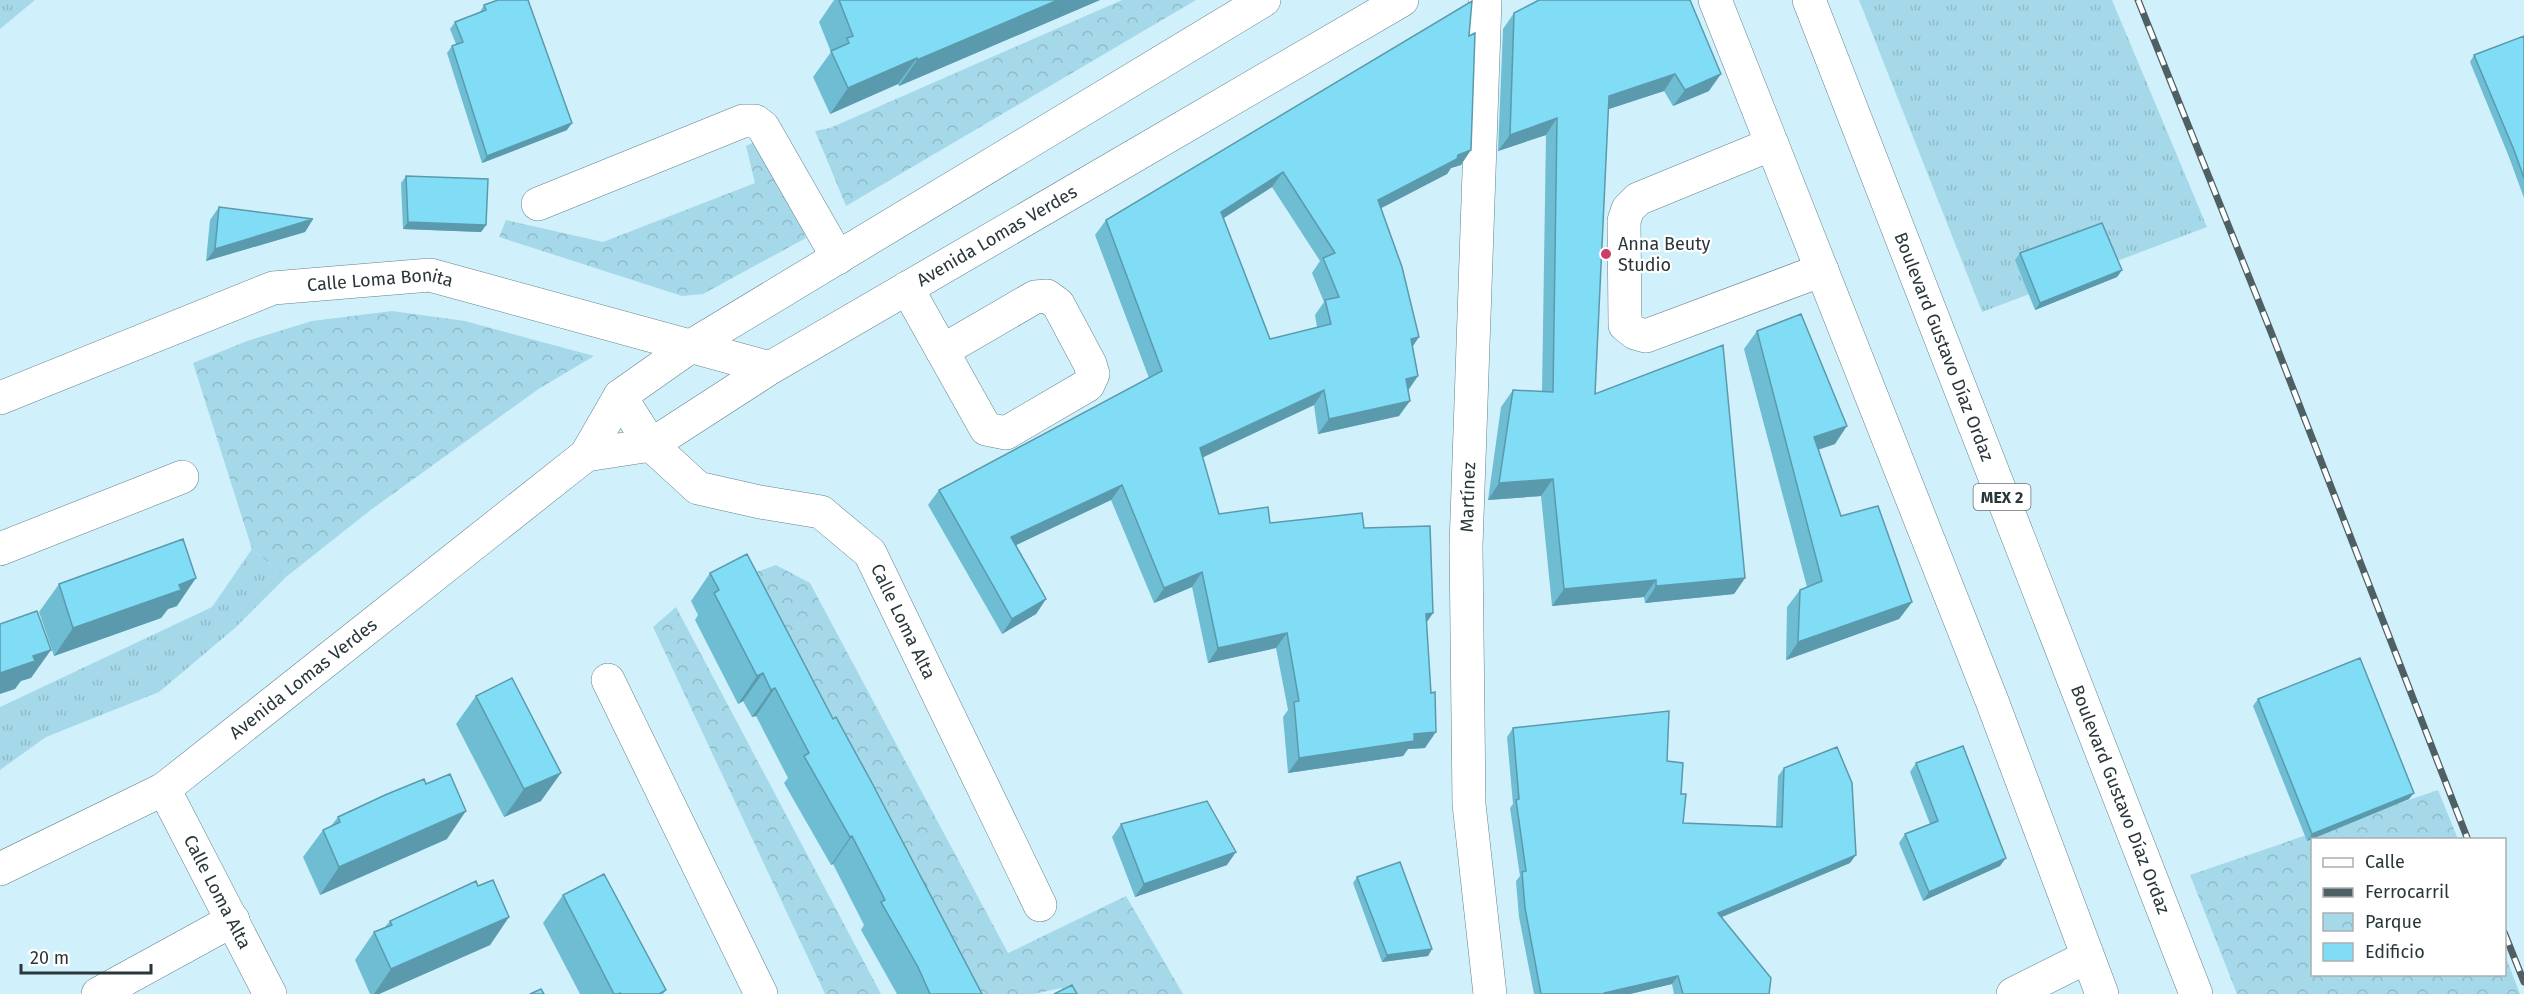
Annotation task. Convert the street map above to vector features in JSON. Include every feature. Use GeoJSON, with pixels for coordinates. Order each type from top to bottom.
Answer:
{"type":"FeatureCollection","features":[{"type":"Feature","properties":{"kind":"street","name":"Avenida Lomas Verdes"},"geometry":{"type":"LineString","coordinates":[[0,869],[164,789],[586,455],[620,396],[691,346],[1264,0]]}},
{"type":"Feature","properties":{"kind":"street","name":"Avenida Lomas Verdes"},"geometry":{"type":"LineString","coordinates":[[586,455],[651,445],[770,368],[1402,0]]}},
{"type":"Feature","properties":{"kind":"street","name":"Martínez"},"geometry":{"type":"LineString","coordinates":[[1485,0],[1466,557],[1469,804],[1490,994]]}},
{"type":"Feature","properties":{"kind":"street"},"geometry":{"type":"LineString","coordinates":[[1715,0],[1992,701],[2102,994]]}},
{"type":"Feature","properties":{"kind":"street","name":"Boulevard Gustavo Díaz Ordaz"},"geometry":{"type":"LineString","coordinates":[[1809,0],[2196,994]]}},
{"type":"Feature","properties":{"kind":"street"},"geometry":{"type":"LineString","coordinates":[[538,204],[742,121],[755,121],[764,127],[838,258]]}},
{"type":"Feature","properties":{"kind":"street"},"geometry":{"type":"LineString","coordinates":[[1772,144],[1638,199],[1628,209],[1624,221],[1625,325],[1635,333],[1646,336],[1822,270]]}},
{"type":"Feature","properties":{"kind":"street","name":"Calle Loma Bonita"},"geometry":{"type":"LineString","coordinates":[[0,398],[273,288],[430,275],[770,368]]}},
{"type":"Feature","properties":{"kind":"street"},"geometry":{"type":"LineString","coordinates":[[907,288],[942,351],[987,429],[995,433],[1005,433],[1088,385],[1093,374],[1058,304],[1047,296],[1035,297],[942,351]]}},
{"type":"Feature","properties":{"kind":"street","name":"Calle Loma Alta"},"geometry":{"type":"LineString","coordinates":[[620,396],[651,445],[698,488],[760,502],[821,512],[870,553],[1040,904]]}},
{"type":"Feature","properties":{"kind":"street"},"geometry":{"type":"LineString","coordinates":[[0,549],[182,477]]}},
{"type":"Feature","properties":{"kind":"street"},"geometry":{"type":"LineString","coordinates":[[608,680],[761,994]]}},
{"type":"Feature","properties":{"kind":"street","name":"Calle Loma Alta"},"geometry":{"type":"LineString","coordinates":[[164,789],[270,994]]}},
{"type":"Feature","properties":{"kind":"street"},"geometry":{"type":"LineString","coordinates":[[98,994],[233,920]]}},
{"type":"Feature","properties":{"kind":"street"},"geometry":{"type":"LineString","coordinates":[[2013,994],[2087,957]]}},
{"type":"Feature","properties":{"kind":"green space"},"geometry":{"type":"Polygon","coordinates":[[[0,0],[35,0],[0,29],[0,0]]]}},
{"type":"Feature","properties":{"kind":"green space"},"geometry":{"type":"Polygon","coordinates":[[[1122,0],[1196,0],[846,206],[815,131],[830,128],[1122,0]]]}},
{"type":"Feature","properties":{"kind":"green space"},"geometry":{"type":"Polygon","coordinates":[[[1859,0],[2112,0],[2207,227],[1982,312],[1859,0]]]}},
{"type":"Feature","properties":{"kind":"green space"},"geometry":{"type":"Polygon","coordinates":[[[759,140],[777,186],[784,184],[806,238],[703,294],[682,296],[499,237],[506,220],[603,242],[755,183],[746,146],[759,140]]]}},
{"type":"Feature","properties":{"kind":"green space"},"geometry":{"type":"Polygon","coordinates":[[[392,311],[465,321],[594,356],[540,388],[372,509],[286,577],[252,549],[193,363],[247,341],[312,321],[392,311]]]}},
{"type":"Feature","properties":{"kind":"green space"},"geometry":{"type":"Polygon","coordinates":[[[252,549],[286,577],[235,628],[159,692],[46,737],[0,770],[0,707],[212,607],[252,549]]]}},
{"type":"Feature","properties":{"kind":"green space"},"geometry":{"type":"Polygon","coordinates":[[[776,565],[810,583],[1008,953],[1126,896],[1183,994],[1065,994],[1061,988],[1034,994],[954,994],[732,581],[776,565]]]}},
{"type":"Feature","properties":{"kind":"green space"},"geometry":{"type":"Polygon","coordinates":[[[676,607],[881,994],[825,994],[653,627],[676,607]]]}},
{"type":"Feature","properties":{"kind":"green space"},"geometry":{"type":"Polygon","coordinates":[[[2438,790],[2458,838],[2311,838],[2311,976],[2506,976],[2506,958],[2520,994],[2237,994],[2190,875],[2438,790]]]}},
{"type":"Feature","properties":{"kind":"building"},"geometry":{"type":"Polygon","coordinates":[[[498,0],[528,0],[572,123],[487,156],[452,46],[463,42],[455,22],[486,10],[484,5],[498,0]]]}},
{"type":"Feature","properties":{"kind":"building"},"geometry":{"type":"Polygon","coordinates":[[[839,0],[1058,0],[848,88],[831,51],[849,43],[847,38],[853,36],[839,0]]]}},
{"type":"Feature","properties":{"kind":"building"},"geometry":{"type":"Polygon","coordinates":[[[1539,0],[1690,0],[1721,74],[1685,90],[1675,74],[1609,96],[1595,394],[1723,345],[1745,578],[1656,586],[1656,580],[1564,589],[1553,479],[1499,483],[1513,390],[1553,392],[1557,118],[1510,135],[1514,13],[1539,0]]]}},
{"type":"Feature","properties":{"kind":"building"},"geometry":{"type":"Polygon","coordinates":[[[1472,1],[1469,36],[1475,33],[1471,150],[1378,200],[1402,267],[1419,337],[1411,339],[1418,376],[1406,379],[1410,401],[1329,419],[1324,390],[1200,448],[1219,514],[1268,507],[1270,523],[1362,513],[1364,528],[1430,526],[1433,613],[1426,614],[1431,693],[1435,692],[1436,732],[1414,734],[1414,741],[1299,758],[1294,702],[1299,701],[1287,633],[1218,648],[1202,572],[1164,588],[1122,485],[1011,537],[1046,599],[1012,619],[939,490],[1162,371],[1106,220],[1472,1]],[[1283,172],[1221,212],[1270,339],[1331,324],[1325,300],[1339,297],[1323,258],[1335,253],[1283,172]]]}},
{"type":"Feature","properties":{"kind":"building"},"geometry":{"type":"Polygon","coordinates":[[[2524,36],[2524,178],[2474,55],[2524,36]]]}},
{"type":"Feature","properties":{"kind":"building"},"geometry":{"type":"Polygon","coordinates":[[[406,176],[488,179],[486,225],[408,222],[406,176]]]}},
{"type":"Feature","properties":{"kind":"building"},"geometry":{"type":"Polygon","coordinates":[[[219,207],[313,219],[215,249],[219,207]]]}},
{"type":"Feature","properties":{"kind":"building"},"geometry":{"type":"Polygon","coordinates":[[[2102,223],[2122,270],[2040,303],[2020,253],[2102,223]]]}},
{"type":"Feature","properties":{"kind":"building"},"geometry":{"type":"Polygon","coordinates":[[[1801,314],[1847,426],[1814,437],[1841,516],[1878,506],[1912,602],[1798,642],[1800,590],[1822,581],[1757,331],[1801,314]]]}},
{"type":"Feature","properties":{"kind":"building"},"geometry":{"type":"Polygon","coordinates":[[[183,539],[196,578],[179,585],[181,590],[73,628],[59,584],[183,539]]]}},
{"type":"Feature","properties":{"kind":"building"},"geometry":{"type":"Polygon","coordinates":[[[747,554],[833,719],[836,717],[872,783],[982,994],[930,994],[918,967],[881,902],[885,900],[852,836],[850,837],[804,756],[809,753],[775,688],[771,690],[763,673],[757,676],[714,593],[719,590],[710,573],[747,554]]]}},
{"type":"Feature","properties":{"kind":"building"},"geometry":{"type":"Polygon","coordinates":[[[37,611],[51,650],[33,656],[35,661],[0,673],[0,624],[37,611]]]}},
{"type":"Feature","properties":{"kind":"building"},"geometry":{"type":"Polygon","coordinates":[[[2360,658],[2414,793],[2312,834],[2258,699],[2360,658]]]}},
{"type":"Feature","properties":{"kind":"building"},"geometry":{"type":"Polygon","coordinates":[[[512,678],[561,773],[524,789],[476,696],[512,678]]]}},
{"type":"Feature","properties":{"kind":"building"},"geometry":{"type":"Polygon","coordinates":[[[1669,711],[1667,761],[1683,763],[1681,794],[1686,794],[1683,823],[1782,827],[1784,768],[1837,747],[1852,783],[1856,855],[1718,913],[1771,978],[1769,994],[1683,994],[1678,976],[1604,994],[1541,994],[1525,908],[1522,872],[1526,871],[1516,800],[1519,799],[1513,728],[1669,711]]]}},
{"type":"Feature","properties":{"kind":"building"},"geometry":{"type":"Polygon","coordinates":[[[1963,746],[2006,858],[1929,892],[1905,834],[1938,821],[1916,763],[1963,746]]]}},
{"type":"Feature","properties":{"kind":"building"},"geometry":{"type":"Polygon","coordinates":[[[450,774],[466,811],[339,867],[323,830],[340,822],[338,817],[424,779],[426,784],[450,774]]]}},
{"type":"Feature","properties":{"kind":"building"},"geometry":{"type":"Polygon","coordinates":[[[1207,801],[1236,852],[1144,884],[1121,824],[1207,801]]]}},
{"type":"Feature","properties":{"kind":"building"},"geometry":{"type":"Polygon","coordinates":[[[1400,862],[1432,949],[1387,955],[1357,877],[1400,862]]]}},
{"type":"Feature","properties":{"kind":"building"},"geometry":{"type":"Polygon","coordinates":[[[604,874],[666,990],[659,994],[614,994],[563,895],[604,874]]]}},
{"type":"Feature","properties":{"kind":"building"},"geometry":{"type":"Polygon","coordinates":[[[493,880],[509,917],[391,969],[374,932],[392,925],[390,921],[476,881],[478,886],[493,880]]]}},
{"type":"Feature","properties":{"kind":"building"},"geometry":{"type":"Polygon","coordinates":[[[1072,985],[1077,994],[1054,994],[1072,985]]]}},
{"type":"Feature","properties":{"kind":"building"},"geometry":{"type":"Polygon","coordinates":[[[541,989],[544,994],[530,994],[541,989]]]}},
{"type":"Feature","properties":{"kind":"railway"},"geometry":{"type":"LineString","coordinates":[[2138,0],[2271,332],[2467,838]]}},
{"type":"Feature","properties":{"kind":"railway"},"geometry":{"type":"LineString","coordinates":[[2506,937],[2524,982]]}},
{"type":"Feature","properties":{"kind":"place","name":"Anna Beuty Studio"},"geometry":{"type":"Point","coordinates":[1606,254]}}]}
